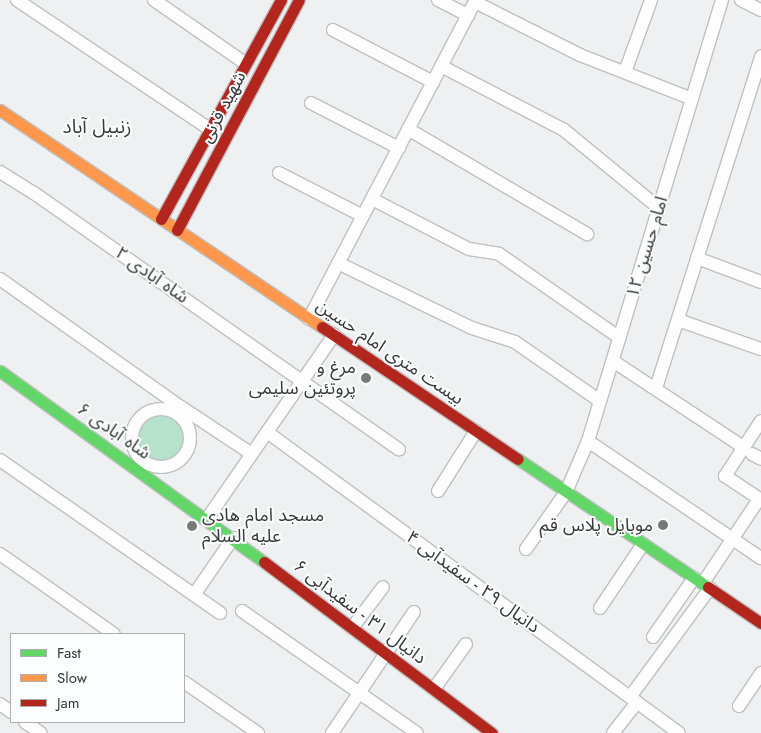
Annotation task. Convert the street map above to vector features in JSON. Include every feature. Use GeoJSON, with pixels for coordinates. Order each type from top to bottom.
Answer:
{"type":"FeatureCollection","features":[{"type":"Feature","properties":{"kind":"main road","name":"شهید قرنی"},"geometry":{"type":"LineString","coordinates":[[161,219],[281,0]]}},
{"type":"Feature","properties":{"kind":"main road","name":"شهید قرنی"},"geometry":{"type":"LineString","coordinates":[[178,230],[300,0]]}},
{"type":"Feature","properties":{"kind":"main road","name":"بیست متری امام حسین"},"geometry":{"type":"LineString","coordinates":[[0,110],[761,623]]}},
{"type":"Feature","properties":{"kind":"main road","name":"شاه آبادی ۶"},"geometry":{"type":"LineString","coordinates":[[0,371],[140,465],[207,519]]}},
{"type":"Feature","properties":{"kind":"main road","name":"دانیال ۳۱ - سفیدآبی ۶"},"geometry":{"type":"LineString","coordinates":[[207,519],[492,733]]}},
{"type":"Feature","properties":{"kind":"street"},"geometry":{"type":"LineString","coordinates":[[16,0],[211,130]]}},
{"type":"Feature","properties":{"kind":"street"},"geometry":{"type":"LineString","coordinates":[[154,0],[246,64]]}},
{"type":"Feature","properties":{"kind":"street"},"geometry":{"type":"LineString","coordinates":[[438,0],[468,15]]}},
{"type":"Feature","properties":{"kind":"street"},"geometry":{"type":"LineString","coordinates":[[625,72],[650,3],[636,0]]}},
{"type":"Feature","properties":{"kind":"street","name":"امام حسین ۱۲"},"geometry":{"type":"LineString","coordinates":[[526,549],[566,492],[588,441],[722,0]]}},
{"type":"Feature","properties":{"kind":"street"},"geometry":{"type":"LineString","coordinates":[[741,0],[761,10]]}},
{"type":"Feature","properties":{"kind":"street"},"geometry":{"type":"LineString","coordinates":[[309,319],[476,1],[580,55],[692,99]]}},
{"type":"Feature","properties":{"kind":"street"},"geometry":{"type":"LineString","coordinates":[[333,30],[433,82]]}},
{"type":"Feature","properties":{"kind":"street"},"geometry":{"type":"LineString","coordinates":[[656,388],[761,56]]}},
{"type":"Feature","properties":{"kind":"street"},"geometry":{"type":"LineString","coordinates":[[441,66],[564,130],[659,208]]}},
{"type":"Feature","properties":{"kind":"street"},"geometry":{"type":"LineString","coordinates":[[311,102],[399,148]]}},
{"type":"Feature","properties":{"kind":"street"},"geometry":{"type":"LineString","coordinates":[[408,129],[587,234]]}},
{"type":"Feature","properties":{"kind":"street","name":"شاه آبادی ۲"},"geometry":{"type":"LineString","coordinates":[[0,172],[34,192],[399,450]]}},
{"type":"Feature","properties":{"kind":"street"},"geometry":{"type":"LineString","coordinates":[[279,173],[363,216]]}},
{"type":"Feature","properties":{"kind":"street"},"geometry":{"type":"LineString","coordinates":[[372,199],[469,249],[499,254],[620,338]]}},
{"type":"Feature","properties":{"kind":"street"},"geometry":{"type":"LineString","coordinates":[[697,258],[761,282]]}},
{"type":"Feature","properties":{"kind":"street"},"geometry":{"type":"LineString","coordinates":[[338,263],[472,328],[515,342],[600,401]]}},
{"type":"Feature","properties":{"kind":"street"},"geometry":{"type":"LineString","coordinates":[[0,279],[179,410],[252,454]]}},
{"type":"Feature","properties":{"kind":"street"},"geometry":{"type":"LineString","coordinates":[[678,320],[761,349]]}},
{"type":"Feature","properties":{"kind":"street"},"geometry":{"type":"LineString","coordinates":[[207,519],[334,335]]}},
{"type":"Feature","properties":{"kind":"street"},"geometry":{"type":"LineString","coordinates":[[613,361],[752,453]]}},
{"type":"Feature","properties":{"kind":"street"},"geometry":{"type":"LineString","coordinates":[[158,409],[179,410],[190,436],[186,454],[180,460],[163,467],[140,465],[132,443],[135,424],[141,417],[158,409]]}},
{"type":"Feature","properties":{"kind":"street"},"geometry":{"type":"LineString","coordinates":[[613,733],[702,583],[760,500],[725,476],[752,453],[761,421]]}},
{"type":"Feature","properties":{"kind":"street"},"geometry":{"type":"LineString","coordinates":[[438,491],[476,431]]}},
{"type":"Feature","properties":{"kind":"street","name":"دانیال ۲۹ - سفیدآبی ۴"},"geometry":{"type":"LineString","coordinates":[[267,432],[679,733]]}},
{"type":"Feature","properties":{"kind":"street"},"geometry":{"type":"LineString","coordinates":[[588,441],[761,558]]}},
{"type":"Feature","properties":{"kind":"street"},"geometry":{"type":"LineString","coordinates":[[0,460],[220,613]]}},
{"type":"Feature","properties":{"kind":"street"},"geometry":{"type":"LineString","coordinates":[[194,595],[233,538]]}},
{"type":"Feature","properties":{"kind":"street"},"geometry":{"type":"LineString","coordinates":[[600,608],[643,544]]}},
{"type":"Feature","properties":{"kind":"street"},"geometry":{"type":"LineString","coordinates":[[0,554],[113,633]]}},
{"type":"Feature","properties":{"kind":"street"},"geometry":{"type":"LineString","coordinates":[[653,637],[702,583]]}},
{"type":"Feature","properties":{"kind":"street"},"geometry":{"type":"LineString","coordinates":[[352,628],[383,586]]}},
{"type":"Feature","properties":{"kind":"street"},"geometry":{"type":"LineString","coordinates":[[242,611],[417,733]]}},
{"type":"Feature","properties":{"kind":"street"},"geometry":{"type":"LineString","coordinates":[[332,733],[414,612]]}},
{"type":"Feature","properties":{"kind":"street"},"geometry":{"type":"LineString","coordinates":[[434,690],[466,644]]}},
{"type":"Feature","properties":{"kind":"street"},"geometry":{"type":"LineString","coordinates":[[739,706],[761,672]]}},
{"type":"Feature","properties":{"kind":"street"},"geometry":{"type":"LineString","coordinates":[[185,683],[258,733]]}},
{"type":"Feature","properties":{"kind":"street"},"geometry":{"type":"LineString","coordinates":[[26,723],[41,733]]}},
{"type":"Feature","properties":{"kind":"green space"},"geometry":{"type":"Polygon","coordinates":[[[160,413],[170,415],[178,420],[183,428],[185,438],[183,448],[178,456],[170,461],[160,463],[150,461],[142,456],[137,448],[135,438],[137,428],[142,420],[150,415],[160,413]]]}},
{"type":"Feature","properties":{"kind":"traffic: fast"},"geometry":{"type":"LineString","coordinates":[[0,371],[264,562]]}},
{"type":"Feature","properties":{"kind":"traffic: fast"},"geometry":{"type":"LineString","coordinates":[[518,459],[708,587]]}},
{"type":"Feature","properties":{"kind":"traffic: slow"},"geometry":{"type":"LineString","coordinates":[[0,110],[322,327]]}},
{"type":"Feature","properties":{"kind":"traffic: jam"},"geometry":{"type":"LineString","coordinates":[[161,219],[281,0]]}},
{"type":"Feature","properties":{"kind":"traffic: jam"},"geometry":{"type":"LineString","coordinates":[[177,230],[299,0]]}},
{"type":"Feature","properties":{"kind":"traffic: jam"},"geometry":{"type":"LineString","coordinates":[[322,327],[518,459]]}},
{"type":"Feature","properties":{"kind":"traffic: jam"},"geometry":{"type":"LineString","coordinates":[[264,562],[492,733]]}},
{"type":"Feature","properties":{"kind":"traffic: jam"},"geometry":{"type":"LineString","coordinates":[[708,587],[761,623]]}},
{"type":"Feature","properties":{"kind":"place","name":"مرغ و پروتئین سلیمی"},"geometry":{"type":"Point","coordinates":[366,378]}},
{"type":"Feature","properties":{"kind":"place","name":"موبایل پلاس قم"},"geometry":{"type":"Point","coordinates":[663,525]}},
{"type":"Feature","properties":{"kind":"place","name":"مسجد امام هادی علیه السلام"},"geometry":{"type":"Point","coordinates":[192,526]}},
{"type":"Feature","properties":{"kind":"district","name":"زنبیل آباد"},"geometry":{"type":"Point","coordinates":[97,127]}}]}
